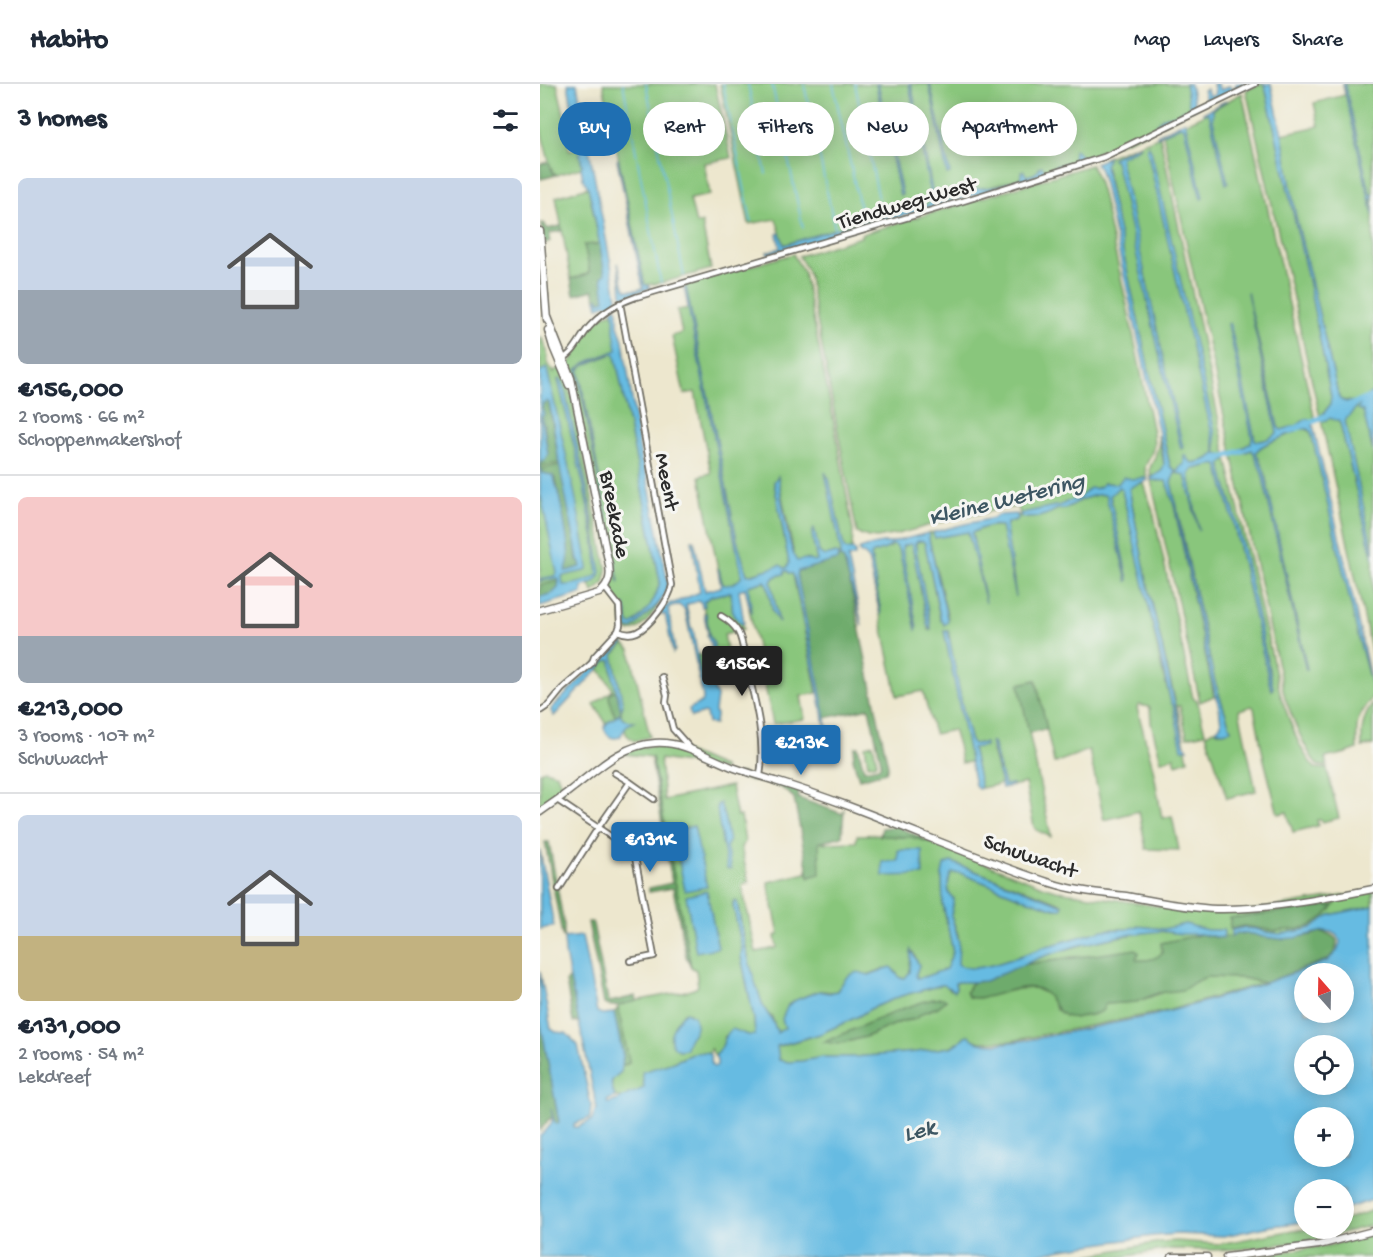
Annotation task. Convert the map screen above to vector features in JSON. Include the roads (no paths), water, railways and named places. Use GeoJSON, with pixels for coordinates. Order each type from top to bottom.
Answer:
{"type":"FeatureCollection","features":[{"type":"Feature","properties":{"kind":"street","name":"Tiendweg-West"},"geometry":{"type":"LineString","coordinates":[[560,357],[573,350],[589,327],[610,309],[640,295],[1102,158],[1255,84]]}},
{"type":"Feature","properties":{"kind":"street","name":"Breekade"},"geometry":{"type":"LineString","coordinates":[[540,231],[547,317],[573,394],[610,568],[605,588],[619,606],[618,631]]}},
{"type":"Feature","properties":{"kind":"street","name":"Meent"},"geometry":{"type":"LineString","coordinates":[[618,304],[672,585],[665,602],[646,626],[630,634],[618,631]]}},
{"type":"Feature","properties":{"kind":"street"},"geometry":{"type":"LineString","coordinates":[[540,610],[599,593],[605,588]]}},
{"type":"Feature","properties":{"kind":"street"},"geometry":{"type":"LineString","coordinates":[[721,616],[729,621],[739,633],[760,732],[762,752],[760,776]]}},
{"type":"Feature","properties":{"kind":"street"},"geometry":{"type":"LineString","coordinates":[[540,711],[592,663],[594,657],[618,631]]}},
{"type":"Feature","properties":{"kind":"street","name":"Schuwacht"},"geometry":{"type":"LineString","coordinates":[[662,677],[673,729],[692,750]]}},
{"type":"Feature","properties":{"kind":"street","name":"Schuwacht"},"geometry":{"type":"LineString","coordinates":[[557,800],[607,761],[633,748],[654,743],[675,744],[732,767],[894,822],[1051,883],[1075,889],[1185,906],[1228,909],[1334,897],[1373,889]]}},
{"type":"Feature","properties":{"kind":"street"},"geometry":{"type":"LineString","coordinates":[[615,773],[654,799]]}},
{"type":"Feature","properties":{"kind":"street"},"geometry":{"type":"LineString","coordinates":[[559,889],[630,782]]}},
{"type":"Feature","properties":{"kind":"street"},"geometry":{"type":"LineString","coordinates":[[540,812],[557,800],[634,852],[654,956],[630,960]]}},
{"type":"Feature","properties":{"kind":"street"},"geometry":{"type":"LineString","coordinates":[[1226,1257],[1263,1255],[1319,1245],[1373,1231]]}},
{"type":"Feature","properties":{"kind":"street"},"geometry":{"type":"LineString","coordinates":[[1172,1257],[1207,1257]]}},
{"type":"Feature","properties":{"kind":"water"},"geometry":{"type":"Polygon","coordinates":[[[568,84],[577,84],[580,102],[571,102],[568,84]]]}},
{"type":"Feature","properties":{"kind":"water"},"geometry":{"type":"Polygon","coordinates":[[[876,84],[878,84],[882,102],[880,102],[876,84]]]}},
{"type":"Feature","properties":{"kind":"water"},"geometry":{"type":"Polygon","coordinates":[[[909,84],[911,84],[915,102],[913,102],[909,84]]]}},
{"type":"Feature","properties":{"kind":"water"},"geometry":{"type":"Polygon","coordinates":[[[929,84],[941,133],[941,144],[929,84]]]}},
{"type":"Feature","properties":{"kind":"water"},"geometry":{"type":"Polygon","coordinates":[[[1185,84],[1190,84],[1195,106],[1206,101],[1203,90],[1207,89],[1209,96],[1215,94],[1213,84],[1218,84],[1221,90],[1229,86],[1233,89],[1236,84],[1247,84],[1155,126],[1163,117],[1190,109],[1185,84]]]}},
{"type":"Feature","properties":{"kind":"water"},"geometry":{"type":"Polygon","coordinates":[[[1263,84],[1271,84],[1296,217],[1339,398],[1347,402],[1359,400],[1356,408],[1345,421],[1373,559],[1339,420],[1328,418],[1325,421],[1319,417],[1330,405],[1331,396],[1309,284],[1263,84]]]}},
{"type":"Feature","properties":{"kind":"water"},"geometry":{"type":"Polygon","coordinates":[[[1343,84],[1345,84],[1370,194],[1373,195],[1371,200],[1373,215],[1343,84]]]}},
{"type":"Feature","properties":{"kind":"water"},"geometry":{"type":"Polygon","coordinates":[[[1227,100],[1213,109],[1213,120],[1228,183],[1226,184],[1209,113],[1203,113],[1227,100]]]}},
{"type":"Feature","properties":{"kind":"water"},"geometry":{"type":"Polygon","coordinates":[[[1185,121],[1203,198],[1201,199],[1184,127],[1180,126],[1157,137],[1185,121]]]}},
{"type":"Feature","properties":{"kind":"water"},"geometry":{"type":"Polygon","coordinates":[[[1139,145],[1140,147],[1121,157],[1120,160],[1183,448],[1181,449],[1115,160],[1112,159],[1139,145]]]}},
{"type":"Feature","properties":{"kind":"water"},"geometry":{"type":"Polygon","coordinates":[[[1148,145],[1214,428],[1217,454],[1226,455],[1227,458],[1221,464],[1237,522],[1273,688],[1271,690],[1233,520],[1218,465],[1193,469],[1189,475],[1199,531],[1185,475],[1177,473],[1184,464],[1184,455],[1192,463],[1209,459],[1216,452],[1147,150],[1148,145]]]}},
{"type":"Feature","properties":{"kind":"water"},"geometry":{"type":"Polygon","coordinates":[[[1077,151],[1082,157],[1089,156],[1089,159],[1066,167],[979,194],[768,254],[767,252],[780,248],[777,234],[780,233],[784,245],[927,205],[932,201],[923,156],[925,156],[934,200],[946,201],[967,193],[971,183],[973,189],[995,187],[1020,179],[1021,172],[1024,171],[1026,176],[1034,174],[1042,166],[1044,170],[1051,170],[1055,166],[1070,164],[1073,156],[1077,156],[1077,151]]]}},
{"type":"Feature","properties":{"kind":"water"},"geometry":{"type":"Polygon","coordinates":[[[580,156],[591,156],[617,297],[610,307],[607,304],[598,307],[596,299],[599,298],[599,302],[605,300],[602,277],[605,274],[593,208],[588,187],[583,179],[580,156]]]}},
{"type":"Feature","properties":{"kind":"water"},"geometry":{"type":"Polygon","coordinates":[[[892,156],[894,156],[902,194],[900,195],[892,156]]]}},
{"type":"Feature","properties":{"kind":"water"},"geometry":{"type":"Polygon","coordinates":[[[943,156],[946,156],[950,173],[947,174],[943,156]]]}},
{"type":"Feature","properties":{"kind":"water"},"geometry":{"type":"Polygon","coordinates":[[[1109,157],[1105,165],[1106,173],[1170,466],[1176,471],[1171,482],[1215,682],[1231,730],[1223,732],[1216,730],[1221,723],[1219,707],[1174,505],[1166,481],[1151,480],[1162,471],[1163,452],[1104,184],[1095,163],[1109,157]]]}},
{"type":"Feature","properties":{"kind":"water"},"geometry":{"type":"Polygon","coordinates":[[[618,159],[644,283],[650,288],[624,297],[618,263],[624,287],[627,290],[643,288],[618,159]]]}},
{"type":"Feature","properties":{"kind":"water"},"geometry":{"type":"Polygon","coordinates":[[[684,287],[686,287],[737,540],[747,575],[780,565],[787,568],[789,563],[774,482],[778,476],[788,534],[797,561],[806,559],[817,561],[812,535],[814,528],[819,552],[825,555],[836,553],[838,555],[837,560],[798,571],[797,575],[831,744],[829,744],[796,586],[793,574],[788,571],[774,577],[771,582],[779,623],[773,612],[765,581],[748,586],[752,613],[745,588],[739,590],[744,623],[742,624],[733,615],[731,592],[712,596],[704,601],[705,606],[702,607],[701,602],[698,601],[686,605],[703,681],[713,681],[717,660],[712,658],[704,614],[706,613],[709,635],[714,644],[713,655],[719,657],[714,690],[717,696],[715,724],[708,723],[704,713],[691,717],[689,709],[703,701],[703,696],[685,610],[679,605],[668,609],[675,650],[673,653],[665,614],[660,613],[664,606],[700,592],[692,540],[694,540],[705,591],[721,587],[719,569],[724,585],[734,583],[742,576],[684,287]]]}},
{"type":"Feature","properties":{"kind":"water"},"geometry":{"type":"Polygon","coordinates":[[[1247,292],[1278,427],[1281,430],[1295,426],[1297,429],[1296,432],[1267,443],[1256,452],[1264,470],[1307,670],[1262,473],[1252,450],[1236,455],[1234,453],[1251,443],[1252,437],[1228,324],[1230,323],[1255,440],[1266,440],[1277,433],[1247,292]]]}},
{"type":"Feature","properties":{"kind":"water"},"geometry":{"type":"Polygon","coordinates":[[[616,307],[641,459],[647,476],[668,583],[664,596],[658,604],[632,629],[627,627],[623,607],[625,605],[631,625],[650,606],[660,581],[615,354],[582,366],[579,371],[619,582],[577,370],[585,363],[617,350],[612,310],[616,307]]]}},
{"type":"Feature","properties":{"kind":"water"},"geometry":{"type":"Polygon","coordinates":[[[547,369],[575,495],[588,568],[585,571],[562,576],[563,585],[572,585],[598,574],[595,544],[584,487],[558,380],[560,379],[587,490],[601,572],[596,580],[582,587],[582,593],[540,606],[540,597],[553,593],[558,588],[559,581],[557,578],[540,581],[540,579],[554,576],[557,573],[540,491],[540,463],[540,372],[547,369]],[[547,401],[543,403],[542,408],[548,454],[540,463],[542,473],[552,475],[560,503],[568,545],[568,563],[565,571],[567,571],[581,567],[561,475],[551,410],[547,401]]]}},
{"type":"Feature","properties":{"kind":"water"},"geometry":{"type":"Polygon","coordinates":[[[1373,391],[1373,451],[1363,411],[1358,409],[1361,401],[1373,391]]]}},
{"type":"Feature","properties":{"kind":"water"},"geometry":{"type":"Polygon","coordinates":[[[1306,419],[1313,421],[1373,692],[1311,432],[1308,429],[1301,429],[1298,425],[1306,419]]]}},
{"type":"Feature","properties":{"kind":"water"},"geometry":{"type":"Polygon","coordinates":[[[825,472],[829,479],[844,548],[855,551],[855,556],[848,558],[862,626],[844,560],[840,557],[841,551],[825,472]]]}},
{"type":"Feature","properties":{"kind":"water"},"geometry":{"type":"Polygon","coordinates":[[[1123,477],[1147,478],[1148,480],[1129,489],[1147,581],[1184,744],[1188,749],[1182,749],[1122,490],[1119,487],[1110,496],[1127,581],[1106,495],[1090,497],[1039,517],[1024,518],[1020,514],[1059,506],[1078,499],[1090,488],[1098,488],[1104,483],[1118,484],[1123,477]]]}},
{"type":"Feature","properties":{"kind":"water"},"geometry":{"type":"Polygon","coordinates":[[[1017,514],[1018,519],[1007,523],[1006,528],[1016,597],[1001,526],[986,527],[972,533],[986,603],[968,532],[935,538],[933,534],[994,518],[997,515],[1017,514]]]}},
{"type":"Feature","properties":{"kind":"water"},"geometry":{"type":"Polygon","coordinates":[[[928,533],[948,622],[944,625],[941,621],[925,543],[918,541],[915,544],[930,630],[912,545],[902,548],[916,630],[900,553],[896,546],[891,545],[871,555],[881,614],[869,562],[867,557],[859,551],[876,544],[891,543],[928,533]]]}},
{"type":"Feature","properties":{"kind":"water"},"geometry":{"type":"Polygon","coordinates":[[[944,630],[948,631],[971,742],[973,744],[985,743],[985,746],[972,748],[981,788],[978,789],[975,785],[944,630]]]}},
{"type":"Feature","properties":{"kind":"water"},"geometry":{"type":"Polygon","coordinates":[[[624,643],[613,655],[623,705],[621,710],[611,660],[606,661],[554,716],[552,708],[603,657],[624,643]]]}},
{"type":"Feature","properties":{"kind":"water"},"geometry":{"type":"Polygon","coordinates":[[[620,713],[627,721],[634,722],[627,725],[620,737],[612,738],[604,728],[620,713]]]}},
{"type":"Feature","properties":{"kind":"water"},"geometry":{"type":"Polygon","coordinates":[[[991,742],[993,742],[1004,785],[1012,784],[1012,786],[1002,788],[991,742]]]}},
{"type":"Feature","properties":{"kind":"water"},"geometry":{"type":"Polygon","coordinates":[[[720,803],[729,842],[726,847],[731,869],[727,869],[720,829],[717,805],[720,803]]]}},
{"type":"Feature","properties":{"kind":"water"},"geometry":{"type":"Polygon","coordinates":[[[694,826],[707,887],[685,891],[673,831],[694,826]]]}},
{"type":"Feature","properties":{"kind":"water"},"geometry":{"type":"Polygon","coordinates":[[[540,850],[554,926],[540,929],[540,850]]]}},
{"type":"Feature","properties":{"kind":"water"},"geometry":{"type":"Polygon","coordinates":[[[898,850],[922,850],[923,875],[883,876],[882,862],[898,861],[898,850]]]}},
{"type":"Feature","properties":{"kind":"water","name":"Lek"},"geometry":{"type":"Polygon","coordinates":[[[951,862],[1063,905],[1061,909],[1055,909],[960,873],[952,873],[948,887],[954,899],[951,915],[959,942],[958,964],[964,967],[984,967],[1103,930],[1128,929],[1137,926],[1164,929],[1185,924],[1207,930],[1224,930],[1223,938],[1161,931],[1125,935],[1076,946],[1039,958],[985,981],[955,983],[954,991],[941,985],[901,996],[820,1034],[777,1046],[779,1060],[789,1062],[823,1057],[917,1052],[951,1047],[969,1035],[979,1043],[996,1044],[1028,1040],[1155,1015],[1294,973],[1294,1023],[1354,1023],[1354,963],[1321,963],[1327,961],[1337,951],[1340,942],[1338,936],[1324,931],[1281,939],[1236,933],[1231,937],[1232,930],[1256,929],[1280,934],[1299,931],[1311,928],[1330,915],[1373,906],[1373,1200],[1354,1206],[1354,1179],[1294,1179],[1294,1223],[1224,1236],[1178,1234],[1153,1236],[1062,1249],[1027,1257],[540,1257],[540,1136],[551,1124],[551,1109],[555,1123],[559,1122],[540,1019],[540,971],[551,1029],[566,1033],[578,1045],[591,1105],[590,1118],[574,1124],[574,1127],[592,1120],[597,1109],[570,979],[564,938],[582,936],[597,1012],[614,1013],[623,1056],[621,1072],[611,1083],[615,1097],[608,1100],[609,1103],[644,1087],[642,1072],[694,1053],[710,1054],[714,1067],[717,1065],[715,1056],[732,1029],[746,1035],[755,1035],[734,901],[737,901],[747,953],[763,1007],[773,1021],[777,1033],[785,1028],[782,1019],[788,1005],[819,991],[829,993],[837,991],[846,978],[852,974],[858,972],[869,975],[891,967],[900,978],[905,978],[910,972],[911,950],[919,965],[917,978],[946,969],[953,952],[943,904],[944,865],[951,862]]]}},
{"type":"Feature","properties":{"kind":"water"},"geometry":{"type":"Polygon","coordinates":[[[707,891],[718,948],[696,952],[686,896],[707,891]]]}},
{"type":"Feature","properties":{"kind":"water"},"geometry":{"type":"Polygon","coordinates":[[[686,1012],[694,1016],[696,1027],[686,1049],[679,1050],[671,1042],[672,1031],[674,1025],[686,1012]]]}},
{"type":"Feature","properties":{"kind":"waterway"},"geometry":{"type":"LineString","coordinates":[[623,84],[661,283]]}},
{"type":"Feature","properties":{"kind":"waterway"},"geometry":{"type":"LineString","coordinates":[[646,84],[684,276]]}},
{"type":"Feature","properties":{"kind":"waterway"},"geometry":{"type":"LineString","coordinates":[[723,84],[751,221]]}},
{"type":"Feature","properties":{"kind":"waterway"},"geometry":{"type":"LineString","coordinates":[[748,84],[766,174]]}},
{"type":"Feature","properties":{"kind":"waterway"},"geometry":{"type":"LineString","coordinates":[[772,84],[803,228]]}},
{"type":"Feature","properties":{"kind":"waterway"},"geometry":{"type":"LineString","coordinates":[[804,84],[835,229]]}},
{"type":"Feature","properties":{"kind":"waterway"},"geometry":{"type":"LineString","coordinates":[[833,84],[863,222]]}},
{"type":"Feature","properties":{"kind":"waterway"},"geometry":{"type":"LineString","coordinates":[[855,84],[879,200]]}},
{"type":"Feature","properties":{"kind":"waterway","name":"Kleine Wetering"},"geometry":{"type":"LineString","coordinates":[[1351,405],[1373,396]]}},
{"type":"Feature","properties":{"kind":"waterway","name":"Kleine Wetering"},"geometry":{"type":"LineString","coordinates":[[1290,431],[1328,415]]}},
{"type":"Feature","properties":{"kind":"waterway","name":"Kleine Wetering"},"geometry":{"type":"LineString","coordinates":[[1220,458],[1242,451]]}}]}
